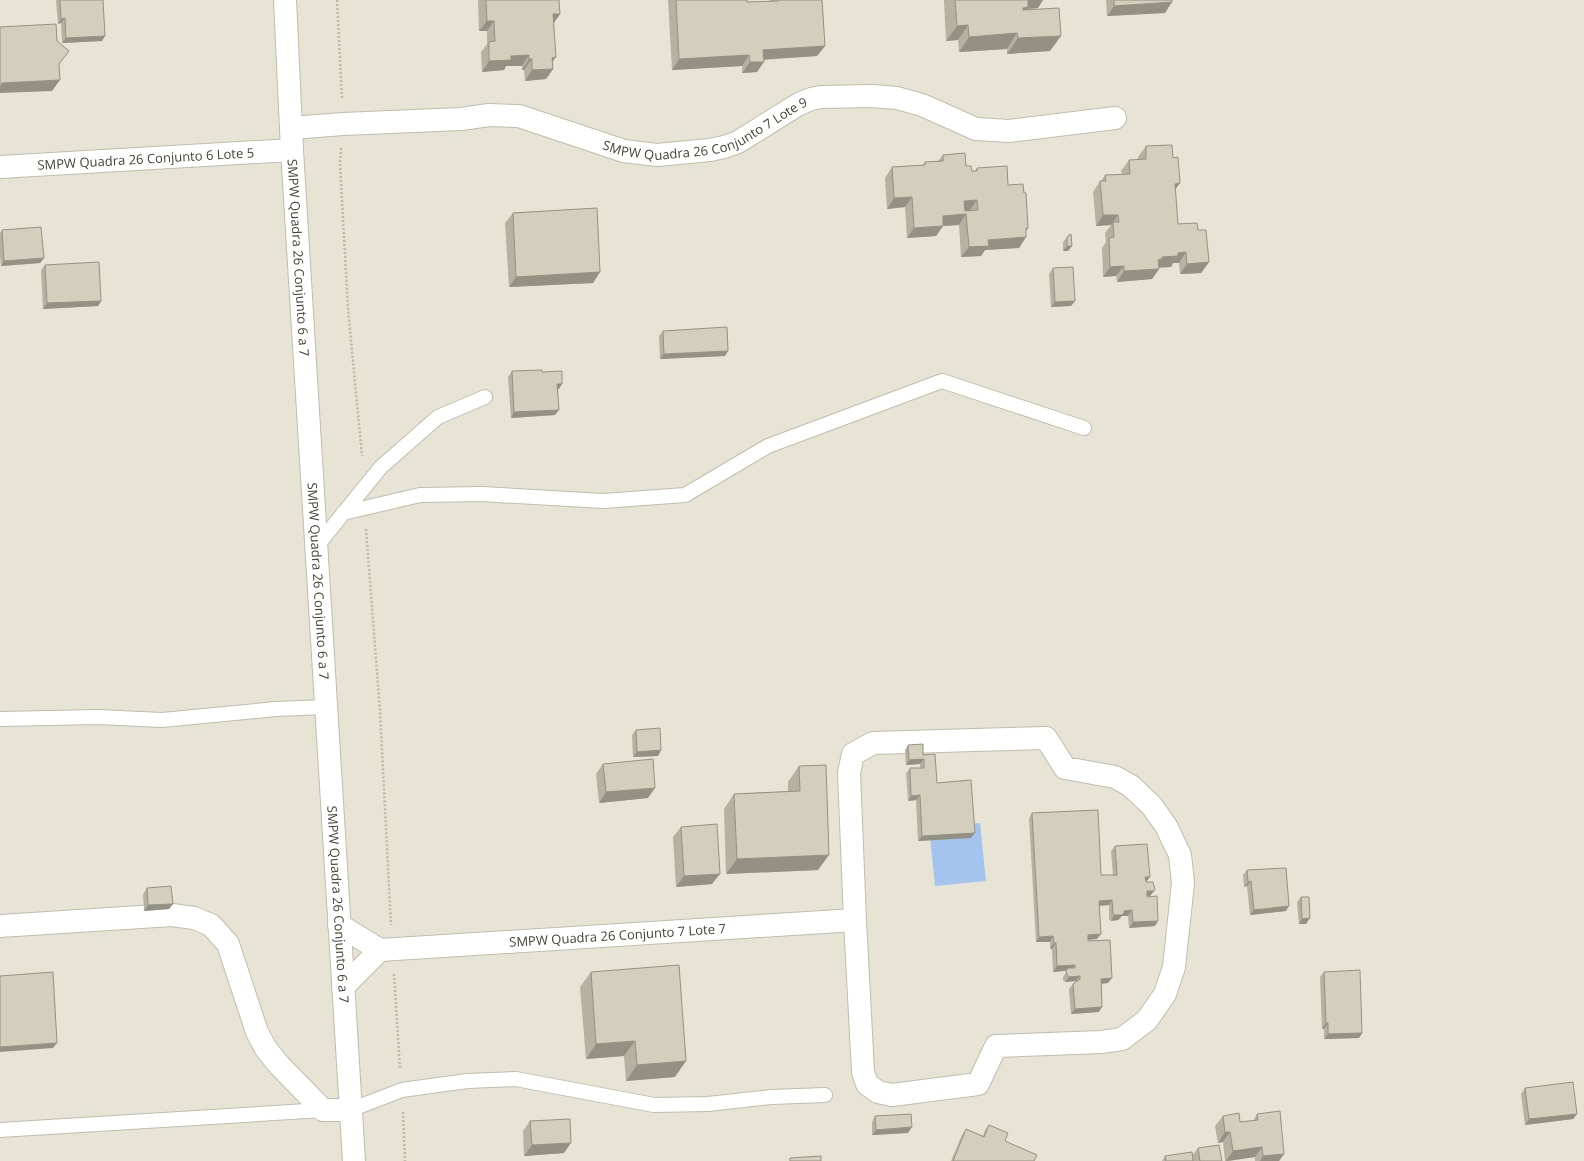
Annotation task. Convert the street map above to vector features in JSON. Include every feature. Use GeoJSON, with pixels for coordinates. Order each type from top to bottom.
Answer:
{"type":"FeatureCollection","features":[{"type":"Feature","properties":{"kind":"street","name":"SMPW Quadra 26 Conjunto 6 a 7"},"geometry":{"type":"LineString","coordinates":[[285,0],[292,150],[354,1161]]}},
{"type":"Feature","properties":{"kind":"street","name":"SMPW Quadra 26 Conjunto 7 Lote 9"},"geometry":{"type":"LineString","coordinates":[[292,128],[343,124],[461,119],[489,115],[520,116],[624,151],[657,155],[710,150],[724,147],[738,142],[799,104],[821,97],[872,96],[897,98],[922,105],[976,129],[1009,131],[1115,118]]}},
{"type":"Feature","properties":{"kind":"street","name":"SMPW Quadra 26 Conjunto 6 Lote 5"},"geometry":{"type":"LineString","coordinates":[[0,167],[292,150]]}},
{"type":"Feature","properties":{"kind":"street"},"geometry":{"type":"LineString","coordinates":[[1046,738],[1065,768],[1115,777],[1130,786],[1152,806],[1166,826],[1180,855],[1183,883],[1174,967],[1165,994],[1147,1020],[1122,1040],[996,1046],[978,1084],[892,1095],[878,1092],[867,1084],[864,1072],[855,920],[849,772],[853,754],[873,744],[1046,738]]}},
{"type":"Feature","properties":{"kind":"street"},"geometry":{"type":"LineString","coordinates":[[0,926],[172,915],[194,918],[211,925],[228,944],[258,1032],[266,1049],[279,1065],[323,1110],[350,1110]]}},
{"type":"Feature","properties":{"kind":"street","name":"SMPW Quadra 26 Conjunto 7 Lote 7"},"geometry":{"type":"LineString","coordinates":[[386,950],[855,920]]}},
{"type":"Feature","properties":{"kind":"street"},"geometry":{"type":"LineString","coordinates":[[339,925],[386,950],[343,987]]}},
{"type":"Feature","properties":{"kind":"lane"},"geometry":{"type":"LineString","coordinates":[[343,513],[420,495],[482,494],[603,501],[685,495],[768,446],[942,381],[1084,428]]}},
{"type":"Feature","properties":{"kind":"lane"},"geometry":{"type":"LineString","coordinates":[[316,547],[381,467],[438,416],[485,397]]}},
{"type":"Feature","properties":{"kind":"lane"},"geometry":{"type":"LineString","coordinates":[[0,719],[98,717],[162,720],[276,709],[326,707]]}},
{"type":"Feature","properties":{"kind":"lane"},"geometry":{"type":"LineString","coordinates":[[350,1110],[402,1090],[467,1081],[516,1079],[654,1105],[681,1105],[771,1097],[825,1095]]}},
{"type":"Feature","properties":{"kind":"lane"},"geometry":{"type":"LineString","coordinates":[[0,1130],[323,1110]]}},
{"type":"Feature","properties":{"kind":"path"},"geometry":{"type":"LineString","coordinates":[[337,0],[343,124],[340,164],[348,309],[365,487]]}},
{"type":"Feature","properties":{"kind":"path"},"geometry":{"type":"LineString","coordinates":[[365,508],[380,719],[386,950],[402,1090],[405,1161]]}},
{"type":"Feature","properties":{"kind":"shaded area"},"geometry":{"type":"Polygon","coordinates":[[[0,0],[1584,0],[1584,1161],[0,1161],[0,0]]]}},
{"type":"Feature","properties":{"kind":"water"},"geometry":{"type":"Polygon","coordinates":[[[980,823],[986,881],[935,886],[929,827],[980,823]]]}},
{"type":"Feature","properties":{"kind":"building"},"geometry":{"type":"Polygon","coordinates":[[[60,0],[103,0],[105,36],[66,38],[65,18],[61,19],[60,0]]]}},
{"type":"Feature","properties":{"kind":"building"},"geometry":{"type":"Polygon","coordinates":[[[486,0],[559,0],[560,14],[553,14],[556,57],[552,58],[553,69],[532,70],[532,59],[529,59],[529,55],[511,56],[511,60],[489,61],[489,42],[495,41],[494,21],[487,21],[486,0]]]}},
{"type":"Feature","properties":{"kind":"building"},"geometry":{"type":"Polygon","coordinates":[[[676,0],[747,0],[747,2],[822,0],[825,46],[763,50],[764,62],[750,62],[749,55],[679,59],[676,0]]]}},
{"type":"Feature","properties":{"kind":"building"},"geometry":{"type":"Polygon","coordinates":[[[955,0],[1028,0],[1028,7],[1023,8],[1023,10],[1059,8],[1061,36],[1018,38],[1017,33],[969,37],[968,25],[957,26],[955,0]]]}},
{"type":"Feature","properties":{"kind":"building"},"geometry":{"type":"Polygon","coordinates":[[[1114,0],[1172,0],[1172,2],[1114,6],[1114,0]]]}},
{"type":"Feature","properties":{"kind":"building"},"geometry":{"type":"Polygon","coordinates":[[[56,24],[57,41],[69,51],[59,64],[60,80],[2,83],[0,86],[0,27],[56,24]]]}},
{"type":"Feature","properties":{"kind":"building"},"geometry":{"type":"Polygon","coordinates":[[[1172,145],[1173,158],[1178,157],[1180,183],[1175,184],[1178,224],[1197,223],[1198,230],[1206,230],[1209,262],[1187,264],[1186,252],[1178,253],[1178,256],[1162,257],[1162,259],[1158,260],[1159,269],[1124,271],[1124,266],[1110,267],[1109,238],[1114,237],[1113,222],[1119,222],[1118,215],[1103,215],[1100,181],[1106,181],[1105,175],[1130,174],[1129,160],[1146,159],[1146,146],[1172,145]]]}},
{"type":"Feature","properties":{"kind":"building"},"geometry":{"type":"Polygon","coordinates":[[[965,153],[966,166],[971,166],[972,171],[977,171],[977,168],[1007,166],[1008,185],[1023,184],[1024,193],[1026,193],[1028,228],[1026,228],[1026,237],[988,240],[989,246],[969,247],[966,214],[943,216],[943,226],[914,228],[912,197],[894,198],[892,167],[925,165],[925,162],[943,161],[943,155],[965,153]],[[977,200],[964,201],[965,211],[978,210],[977,200]]]}},
{"type":"Feature","properties":{"kind":"building"},"geometry":{"type":"Polygon","coordinates":[[[597,208],[600,272],[516,277],[513,213],[597,208]]]}},
{"type":"Feature","properties":{"kind":"building"},"geometry":{"type":"Polygon","coordinates":[[[41,227],[44,258],[4,261],[2,230],[41,227]]]}},
{"type":"Feature","properties":{"kind":"building"},"geometry":{"type":"Polygon","coordinates":[[[1071,234],[1072,246],[1067,246],[1067,237],[1071,234]]]}},
{"type":"Feature","properties":{"kind":"building"},"geometry":{"type":"Polygon","coordinates":[[[99,262],[101,301],[47,303],[45,265],[99,262]]]}},
{"type":"Feature","properties":{"kind":"building"},"geometry":{"type":"Polygon","coordinates":[[[1073,267],[1075,301],[1055,302],[1053,268],[1073,267]]]}},
{"type":"Feature","properties":{"kind":"building"},"geometry":{"type":"Polygon","coordinates":[[[727,327],[728,351],[664,354],[663,331],[727,327]]]}},
{"type":"Feature","properties":{"kind":"building"},"geometry":{"type":"Polygon","coordinates":[[[542,370],[542,372],[562,371],[562,384],[557,384],[559,410],[514,412],[512,371],[542,370]]]}},
{"type":"Feature","properties":{"kind":"building"},"geometry":{"type":"Polygon","coordinates":[[[660,728],[661,750],[637,752],[636,730],[660,728]]]}},
{"type":"Feature","properties":{"kind":"building"},"geometry":{"type":"Polygon","coordinates":[[[923,744],[923,755],[935,754],[937,783],[971,780],[975,833],[922,836],[920,795],[911,796],[910,768],[924,768],[924,759],[909,760],[908,745],[923,744]]]}},
{"type":"Feature","properties":{"kind":"building"},"geometry":{"type":"Polygon","coordinates":[[[653,759],[655,788],[606,792],[603,764],[653,759]]]}},
{"type":"Feature","properties":{"kind":"building"},"geometry":{"type":"Polygon","coordinates":[[[826,765],[829,855],[737,859],[734,794],[800,791],[799,766],[826,765]]]}},
{"type":"Feature","properties":{"kind":"building"},"geometry":{"type":"Polygon","coordinates":[[[1098,810],[1101,875],[1117,875],[1115,846],[1147,844],[1150,877],[1145,877],[1146,882],[1153,882],[1155,889],[1154,891],[1147,891],[1147,897],[1157,896],[1158,921],[1133,922],[1132,910],[1124,911],[1122,915],[1114,915],[1112,900],[1099,901],[1101,934],[1088,935],[1088,941],[1110,940],[1112,978],[1101,979],[1102,1007],[1075,1009],[1073,984],[1080,979],[1080,976],[1069,977],[1066,971],[1068,968],[1075,968],[1075,965],[1057,966],[1056,943],[1054,943],[1053,936],[1039,937],[1032,813],[1098,810]]]}},
{"type":"Feature","properties":{"kind":"building"},"geometry":{"type":"Polygon","coordinates":[[[717,824],[720,874],[684,876],[681,827],[717,824]]]}},
{"type":"Feature","properties":{"kind":"building"},"geometry":{"type":"Polygon","coordinates":[[[1286,868],[1289,906],[1254,910],[1251,881],[1248,882],[1247,870],[1286,868]]]}},
{"type":"Feature","properties":{"kind":"building"},"geometry":{"type":"Polygon","coordinates":[[[171,886],[173,904],[148,905],[147,888],[171,886]]]}},
{"type":"Feature","properties":{"kind":"building"},"geometry":{"type":"Polygon","coordinates":[[[1301,897],[1309,897],[1310,918],[1302,919],[1301,897]]]}},
{"type":"Feature","properties":{"kind":"building"},"geometry":{"type":"Polygon","coordinates":[[[679,965],[686,1061],[637,1065],[635,1041],[596,1044],[591,972],[679,965]]]}},
{"type":"Feature","properties":{"kind":"building"},"geometry":{"type":"Polygon","coordinates":[[[1360,970],[1362,1033],[1328,1034],[1328,1023],[1326,1023],[1324,972],[1360,970]]]}},
{"type":"Feature","properties":{"kind":"building"},"geometry":{"type":"Polygon","coordinates":[[[53,972],[57,1043],[0,1047],[0,976],[53,972]]]}},
{"type":"Feature","properties":{"kind":"building"},"geometry":{"type":"Polygon","coordinates":[[[1573,1082],[1577,1114],[1529,1119],[1525,1088],[1573,1082]]]}},
{"type":"Feature","properties":{"kind":"building"},"geometry":{"type":"Polygon","coordinates":[[[1280,1111],[1284,1154],[1263,1156],[1262,1147],[1233,1151],[1230,1132],[1225,1132],[1223,1116],[1239,1113],[1240,1122],[1258,1120],[1257,1114],[1280,1111]]]}},
{"type":"Feature","properties":{"kind":"building"},"geometry":{"type":"Polygon","coordinates":[[[911,1114],[912,1127],[876,1130],[875,1116],[911,1114]]]}},
{"type":"Feature","properties":{"kind":"building"},"geometry":{"type":"Polygon","coordinates":[[[570,1119],[571,1143],[532,1145],[530,1121],[570,1119]]]}},
{"type":"Feature","properties":{"kind":"building"},"geometry":{"type":"Polygon","coordinates":[[[989,1125],[1008,1133],[1005,1141],[1037,1155],[1034,1161],[953,1161],[966,1129],[984,1137],[989,1125]]]}},
{"type":"Feature","properties":{"kind":"building"},"geometry":{"type":"Polygon","coordinates":[[[1219,1145],[1222,1161],[1200,1161],[1198,1148],[1219,1145]]]}},
{"type":"Feature","properties":{"kind":"building"},"geometry":{"type":"Polygon","coordinates":[[[1192,1152],[1193,1161],[1166,1161],[1165,1156],[1192,1152]]]}},
{"type":"Feature","properties":{"kind":"building"},"geometry":{"type":"Polygon","coordinates":[[[821,1156],[821,1161],[790,1161],[790,1158],[821,1156]]]}}]}
